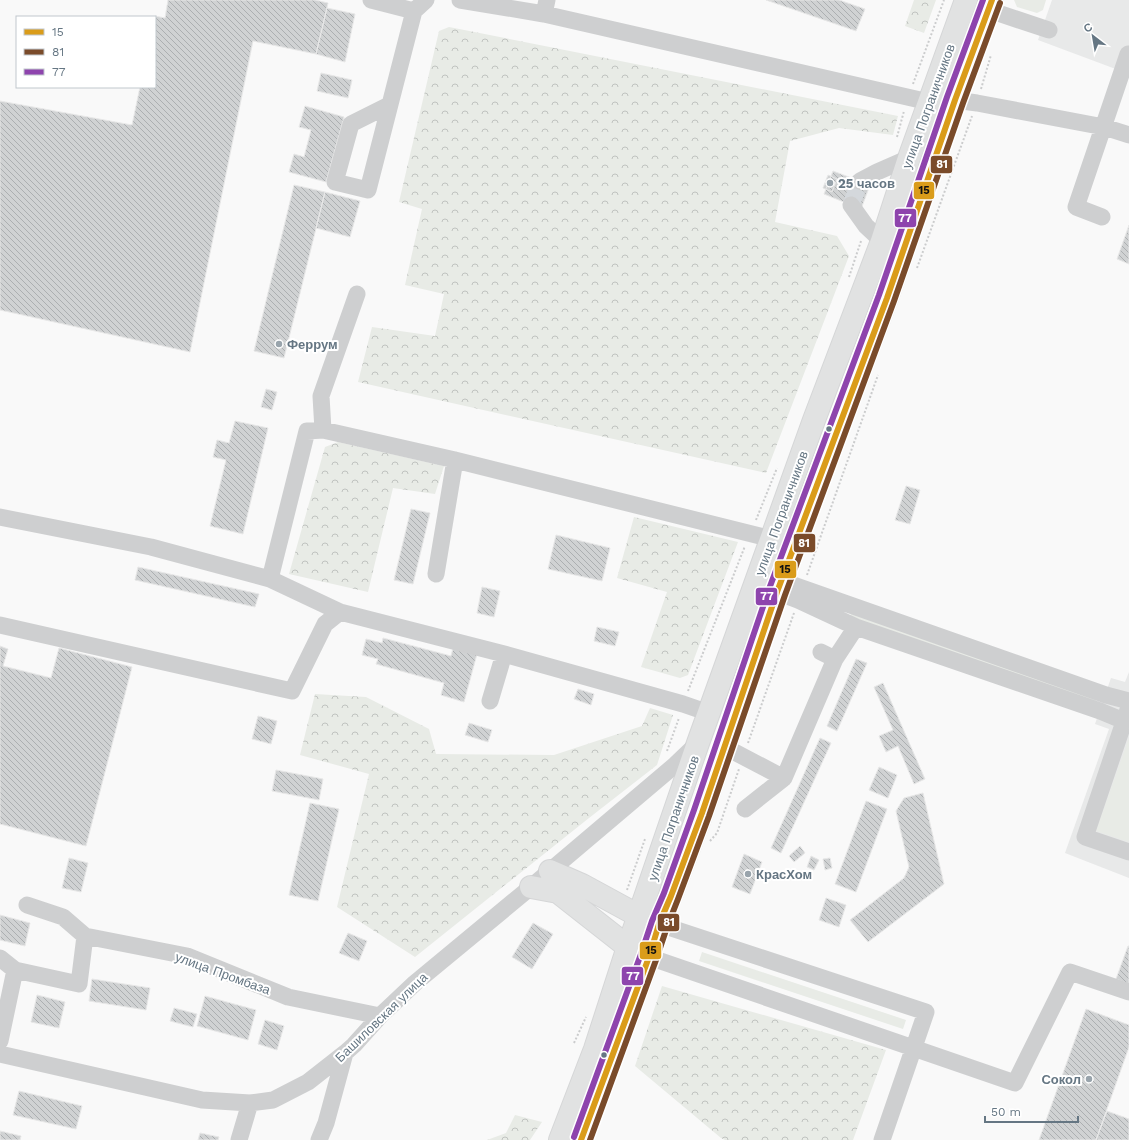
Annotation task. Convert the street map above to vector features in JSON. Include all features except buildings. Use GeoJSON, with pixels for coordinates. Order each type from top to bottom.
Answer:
{"type":"FeatureCollection","features":[{"type":"Feature","properties":{"kind":"main road","name":"улица Пограничников"},"geometry":{"type":"LineString","coordinates":[[560,1140],[595,1049],[698,743],[882,240],[909,158],[966,0]]}},
{"type":"Feature","properties":{"kind":"main road","name":"улица Пограничников"},"geometry":{"type":"LineString","coordinates":[[582,1140],[649,958],[659,924],[734,752],[779,586],[850,393],[887,298],[955,100],[991,5]]}},
{"type":"Feature","properties":{"kind":"main road"},"geometry":{"type":"LineString","coordinates":[[854,315],[854,323],[856,328],[860,331],[867,330],[877,323]]}},
{"type":"Feature","properties":{"kind":"main road"},"geometry":{"type":"LineString","coordinates":[[825,393],[833,382],[845,378],[850,383],[850,393]]}},
{"type":"Feature","properties":{"kind":"main road"},"geometry":{"type":"LineString","coordinates":[[550,871],[582,884],[639,916],[659,924]]}},
{"type":"Feature","properties":{"kind":"main road"},"geometry":{"type":"LineString","coordinates":[[531,887],[558,892],[628,948],[649,958]]}},
{"type":"Feature","properties":{"kind":"street"},"geometry":{"type":"LineString","coordinates":[[371,0],[420,5],[389,104],[368,190],[335,182],[351,124],[389,104]]}},
{"type":"Feature","properties":{"kind":"street"},"geometry":{"type":"LineString","coordinates":[[460,0],[546,7],[908,98],[930,102]]}},
{"type":"Feature","properties":{"kind":"street"},"geometry":{"type":"LineString","coordinates":[[991,5],[1049,30]]}},
{"type":"Feature","properties":{"kind":"street"},"geometry":{"type":"LineString","coordinates":[[1102,216],[1076,206],[1128,54]]}},
{"type":"Feature","properties":{"kind":"street"},"geometry":{"type":"LineString","coordinates":[[955,100],[1104,127],[1129,135]]}},
{"type":"Feature","properties":{"kind":"street"},"geometry":{"type":"LineString","coordinates":[[860,181],[909,158]]}},
{"type":"Feature","properties":{"kind":"street"},"geometry":{"type":"LineString","coordinates":[[851,205],[866,226],[882,240]]}},
{"type":"Feature","properties":{"kind":"street"},"geometry":{"type":"LineString","coordinates":[[323,430],[321,396],[357,294]]}},
{"type":"Feature","properties":{"kind":"street"},"geometry":{"type":"LineString","coordinates":[[270,579],[307,431],[323,430],[455,460],[772,539]]}},
{"type":"Feature","properties":{"kind":"street"},"geometry":{"type":"LineString","coordinates":[[436,574],[455,460]]}},
{"type":"Feature","properties":{"kind":"street"},"geometry":{"type":"LineString","coordinates":[[0,517],[151,547],[270,579],[340,612],[504,654],[684,704],[709,713]]}},
{"type":"Feature","properties":{"kind":"street"},"geometry":{"type":"LineString","coordinates":[[779,586],[1106,695],[1129,700]]}},
{"type":"Feature","properties":{"kind":"street"},"geometry":{"type":"LineString","coordinates":[[800,594],[856,627],[1100,711],[1126,714],[1085,837],[1129,852]]}},
{"type":"Feature","properties":{"kind":"street"},"geometry":{"type":"LineString","coordinates":[[0,625],[292,691],[325,624],[340,612]]}},
{"type":"Feature","properties":{"kind":"street"},"geometry":{"type":"LineString","coordinates":[[745,809],[784,778],[828,655],[856,627]]}},
{"type":"Feature","properties":{"kind":"street"},"geometry":{"type":"LineString","coordinates":[[490,701],[504,654]]}},
{"type":"Feature","properties":{"kind":"street","name":"Башиловская улица"},"geometry":{"type":"LineString","coordinates":[[0,1054],[202,1100],[250,1103],[273,1100],[308,1082],[345,1053],[414,982],[531,887],[675,765],[698,743]]}},
{"type":"Feature","properties":{"kind":"street"},"geometry":{"type":"LineString","coordinates":[[734,752],[784,778]]}},
{"type":"Feature","properties":{"kind":"street"},"geometry":{"type":"LineString","coordinates":[[0,958],[15,970],[79,984],[84,936],[63,917],[27,905]]}},
{"type":"Feature","properties":{"kind":"street"},"geometry":{"type":"LineString","coordinates":[[659,924],[926,1012],[882,1140]]}},
{"type":"Feature","properties":{"kind":"street","name":"улица Промбаза"},"geometry":{"type":"LineString","coordinates":[[84,936],[187,956],[288,997],[380,1016]]}},
{"type":"Feature","properties":{"kind":"street"},"geometry":{"type":"LineString","coordinates":[[649,958],[1015,1083],[1070,972],[1129,992]]}},
{"type":"Feature","properties":{"kind":"street"},"geometry":{"type":"LineString","coordinates":[[0,1041],[15,970]]}},
{"type":"Feature","properties":{"kind":"street"},"geometry":{"type":"LineString","coordinates":[[319,1140],[326,1122],[345,1053]]}},
{"type":"Feature","properties":{"kind":"street"},"geometry":{"type":"LineString","coordinates":[[239,1140],[250,1103]]}},
{"type":"Feature","properties":{"kind":"path"},"geometry":{"type":"LineString","coordinates":[[896,140],[908,98],[944,0]]}},
{"type":"Feature","properties":{"kind":"path"},"geometry":{"type":"LineString","coordinates":[[915,272],[977,103],[992,53]]}},
{"type":"Feature","properties":{"kind":"path"},"geometry":{"type":"LineString","coordinates":[[849,277],[866,226]]}},
{"type":"Feature","properties":{"kind":"path"},"geometry":{"type":"LineString","coordinates":[[708,844],[717,833],[734,752],[800,594],[878,375]]}},
{"type":"Feature","properties":{"kind":"path"},"geometry":{"type":"LineString","coordinates":[[666,755],[684,704],[778,465]]}},
{"type":"Feature","properties":{"kind":"shaded area"},"geometry":{"type":"Polygon","coordinates":[[[1052,0],[1129,0],[1129,74],[1038,40],[1052,0]]]}},
{"type":"Feature","properties":{"kind":"shaded area"},"geometry":{"type":"Polygon","coordinates":[[[1129,672],[1129,878],[1065,853],[1109,729],[1095,724],[1111,678],[1125,682],[1129,672]]]}},
{"type":"Feature","properties":{"kind":"green space"},"geometry":{"type":"Polygon","coordinates":[[[914,0],[936,0],[924,33],[905,26],[914,0]]]}},
{"type":"Feature","properties":{"kind":"green space"},"geometry":{"type":"Polygon","coordinates":[[[1014,0],[1046,0],[1043,10],[1037,13],[1017,7],[1014,0]]]}},
{"type":"Feature","properties":{"kind":"green space"},"geometry":{"type":"Polygon","coordinates":[[[449,27],[898,116],[893,135],[839,128],[790,141],[775,222],[837,236],[849,256],[766,473],[358,382],[372,327],[435,336],[444,294],[405,285],[422,209],[399,202],[439,31],[449,27]]]}},
{"type":"Feature","properties":{"kind":"green space"},"geometry":{"type":"Polygon","coordinates":[[[338,442],[444,466],[435,494],[393,488],[368,592],[289,574],[325,447],[338,442]]]}},
{"type":"Feature","properties":{"kind":"green space"},"geometry":{"type":"Polygon","coordinates":[[[634,517],[738,542],[688,675],[680,678],[641,667],[667,592],[617,578],[634,517]]]}},
{"type":"Feature","properties":{"kind":"green space"},"geometry":{"type":"Polygon","coordinates":[[[851,613],[1097,698],[1094,704],[850,617],[851,613]]]}},
{"type":"Feature","properties":{"kind":"green space"},"geometry":{"type":"Polygon","coordinates":[[[315,694],[366,697],[429,729],[436,754],[554,755],[642,726],[650,708],[673,715],[657,765],[415,957],[337,907],[369,774],[300,755],[315,694]]]}},
{"type":"Feature","properties":{"kind":"green space"},"geometry":{"type":"Polygon","coordinates":[[[1129,738],[1129,842],[1096,831],[1129,738]]]}},
{"type":"Feature","properties":{"kind":"green space"},"geometry":{"type":"Polygon","coordinates":[[[702,952],[906,1020],[903,1029],[699,961],[702,952]]]}},
{"type":"Feature","properties":{"kind":"green space"},"geometry":{"type":"Polygon","coordinates":[[[662,986],[886,1050],[853,1140],[725,1140],[721,1138],[635,1066],[662,986]]]}},
{"type":"Feature","properties":{"kind":"green space"},"geometry":{"type":"Polygon","coordinates":[[[515,1115],[542,1122],[530,1140],[487,1140],[506,1133],[515,1115]]]}},
{"type":"Feature","properties":{"kind":"tunnel"},"geometry":{"type":"LineString","coordinates":[[851,205],[860,181]]}},
{"type":"Feature","properties":{"kind":"transit line","name":"77"},"geometry":{"type":"LineString","coordinates":[[574,1137],[694,810],[769,589],[879,295],[947,97],[983,0]]}},
{"type":"Feature","properties":{"kind":"transit line","name":"15"},"geometry":{"type":"LineString","coordinates":[[581,1140],[649,957],[659,924],[702,813],[777,592],[887,298],[955,100],[992,0]]}},
{"type":"Feature","properties":{"kind":"transit line","name":"81"},"geometry":{"type":"LineString","coordinates":[[590,1140],[709,816],[785,595],[894,301],[963,103],[1000,3]]}},
{"type":"Feature","properties":{"kind":"place","name":"25 часов"},"geometry":{"type":"Point","coordinates":[830,183]}},
{"type":"Feature","properties":{"kind":"place","name":"Феррум"},"geometry":{"type":"Point","coordinates":[279,344]}},
{"type":"Feature","properties":{"kind":"place","name":"КрасХом"},"geometry":{"type":"Point","coordinates":[748,874]}},
{"type":"Feature","properties":{"kind":"place","name":"Сокол"},"geometry":{"type":"Point","coordinates":[1089,1079]}}]}
